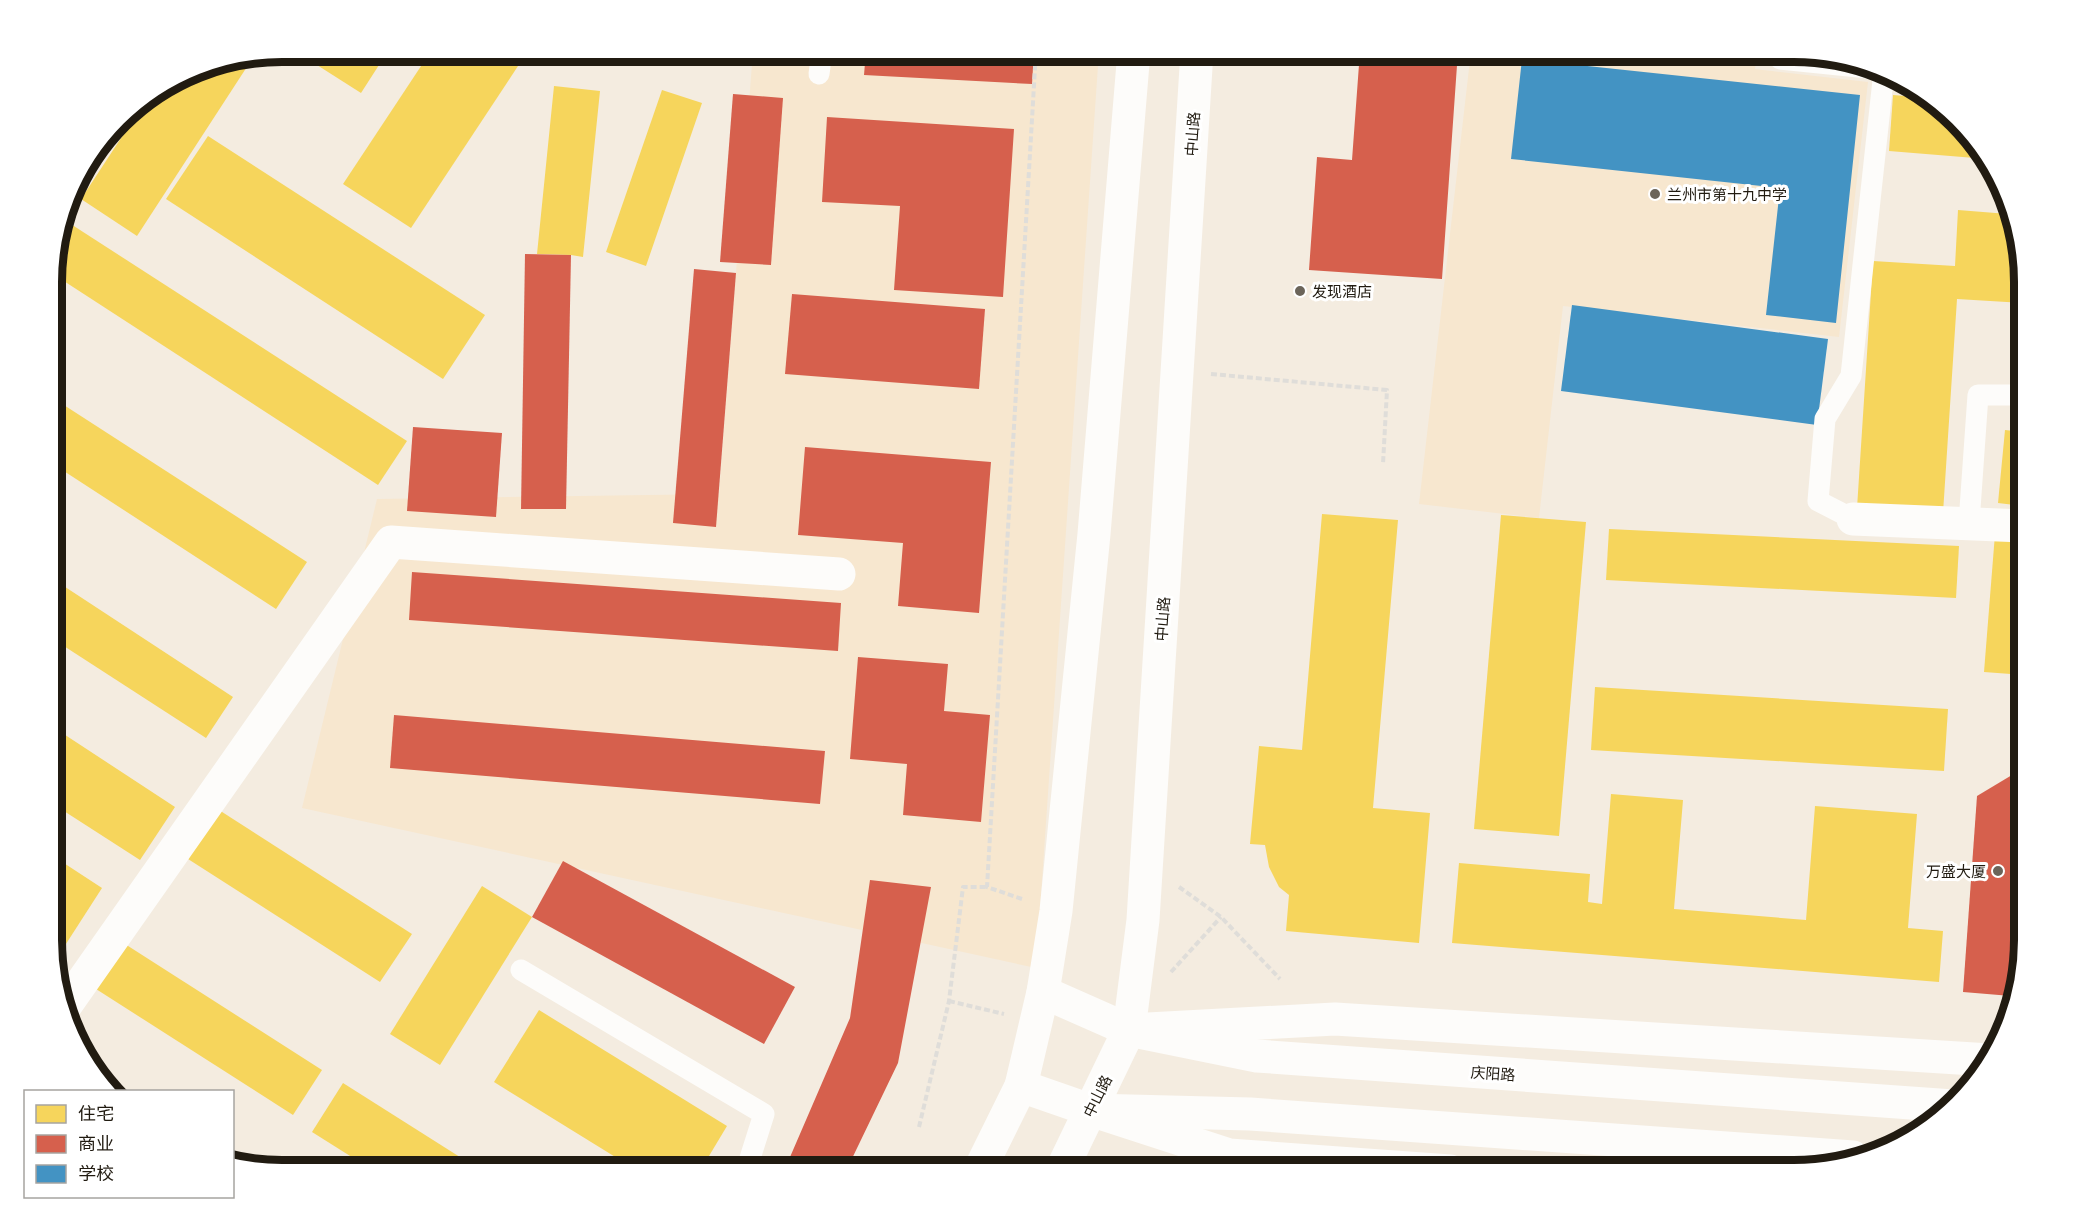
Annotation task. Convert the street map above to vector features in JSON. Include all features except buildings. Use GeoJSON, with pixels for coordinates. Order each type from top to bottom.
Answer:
{"type":"FeatureCollection","features":[{"type":"Feature","properties":{"kind":"main road"},"geometry":{"type":"LineString","coordinates":[[984,1160],[1021,1086],[1043,992],[1056,911],[1094,534],[1133,62]]}},
{"type":"Feature","properties":{"kind":"main road","name":"中山路"},"geometry":{"type":"LineString","coordinates":[[1066,1160],[1129,1030],[1143,920],[1196,62]]}},
{"type":"Feature","properties":{"kind":"main road"},"geometry":{"type":"LineString","coordinates":[[1852,519],[2014,525]]}},
{"type":"Feature","properties":{"kind":"main road"},"geometry":{"type":"LineString","coordinates":[[70,1000],[391,542],[839,574]]}},
{"type":"Feature","properties":{"kind":"main road","name":"庆阳路"},"geometry":{"type":"LineString","coordinates":[[1043,992],[1129,1030],[1257,1056],[1940,1105]]}},
{"type":"Feature","properties":{"kind":"main road"},"geometry":{"type":"LineString","coordinates":[[1129,1030],[1335,1019],[1978,1059]]}},
{"type":"Feature","properties":{"kind":"main road"},"geometry":{"type":"LineString","coordinates":[[1021,1086],[1229,1155],[1298,1160]]}},
{"type":"Feature","properties":{"kind":"main road"},"geometry":{"type":"LineString","coordinates":[[1090,1110],[1250,1114],[1837,1156]]}},
{"type":"Feature","properties":{"kind":"lane"},"geometry":{"type":"LineString","coordinates":[[819,74],[821,62]]}},
{"type":"Feature","properties":{"kind":"lane"},"geometry":{"type":"LineString","coordinates":[[1852,519],[1818,501],[1825,419],[1851,376],[1883,80]]}},
{"type":"Feature","properties":{"kind":"lane"},"geometry":{"type":"LineString","coordinates":[[1969,523],[1978,395],[2014,395]]}},
{"type":"Feature","properties":{"kind":"lane"},"geometry":{"type":"LineString","coordinates":[[520,970],[764,1114],[749,1160]]}},
{"type":"Feature","properties":{"kind":"path"},"geometry":{"type":"LineString","coordinates":[[987,887],[1035,62]]}},
{"type":"Feature","properties":{"kind":"path"},"geometry":{"type":"LineString","coordinates":[[1177,370],[1387,390],[1383,464]]}},
{"type":"Feature","properties":{"kind":"path"},"geometry":{"type":"LineString","coordinates":[[1176,884],[1221,917],[1280,979]]}},
{"type":"Feature","properties":{"kind":"path"},"geometry":{"type":"LineString","coordinates":[[919,1126],[949,1001],[963,887],[987,887],[1056,911]]}},
{"type":"Feature","properties":{"kind":"shaded area"},"geometry":{"type":"Polygon","coordinates":[[[752,62],[1098,62],[1036,968],[302,808],[377,499],[719,494],[752,62]]]}},
{"type":"Feature","properties":{"kind":"shaded area","name":"兰州市第十九中学"},"geometry":{"type":"Polygon","coordinates":[[[1470,62],[1756,62],[1755,69],[1868,82],[1839,337],[1563,306],[1539,518],[1419,504],[1470,62]]]}},
{"type":"Feature","properties":{"kind":"place","name":"兰州市第十九中学"},"geometry":{"type":"Point","coordinates":[1655,194]}},
{"type":"Feature","properties":{"kind":"place","name":"发现酒店"},"geometry":{"type":"Point","coordinates":[1300,291]}},
{"type":"Feature","properties":{"kind":"place","name":"万盛大厦"},"geometry":{"type":"Point","coordinates":[1998,871]}}]}
